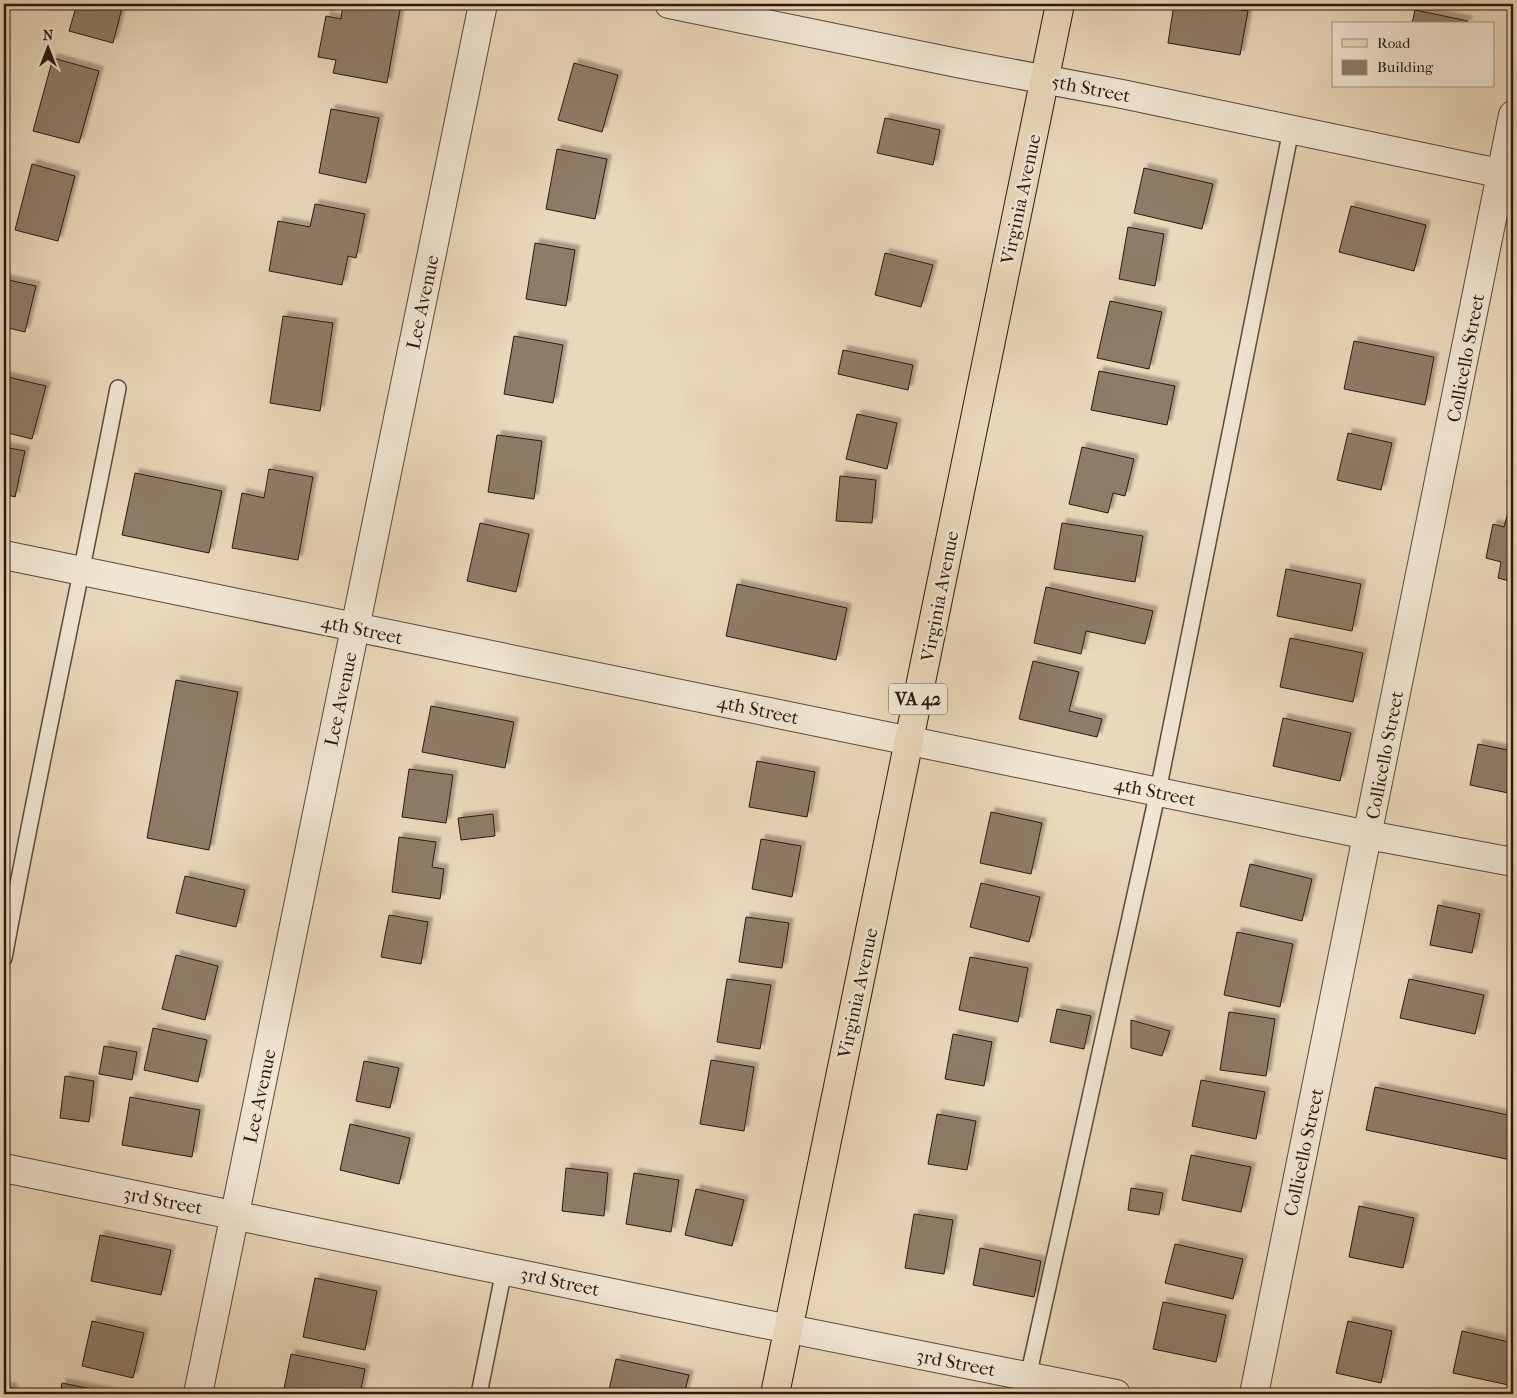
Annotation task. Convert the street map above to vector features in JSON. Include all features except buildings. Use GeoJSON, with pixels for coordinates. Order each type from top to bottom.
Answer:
{"type":"FeatureCollection","features":[{"type":"Feature","properties":{"kind":"main road","name":"Virginia Avenue"},"geometry":{"type":"LineString","coordinates":[[775,1394],[1060,4]]}},
{"type":"Feature","properties":{"kind":"street","name":"Lee Avenue"},"geometry":{"type":"LineString","coordinates":[[198,1394],[483,4]]}},
{"type":"Feature","properties":{"kind":"street","name":"5th Street"},"geometry":{"type":"LineString","coordinates":[[669,4],[1122,94],[1508,175]]}},
{"type":"Feature","properties":{"kind":"street","name":"Collicello Street"},"geometry":{"type":"LineString","coordinates":[[1254,1394],[1368,835],[1508,175],[1513,115]]}},
{"type":"Feature","properties":{"kind":"street","name":"4th Street"},"geometry":{"type":"LineString","coordinates":[[4,555],[1368,835],[1513,862]]}},
{"type":"Feature","properties":{"kind":"street","name":"3rd Street"},"geometry":{"type":"LineString","coordinates":[[4,1168],[1116,1394]]}},
{"type":"Feature","properties":{"kind":"lane"},"geometry":{"type":"LineString","coordinates":[[1028,1377],[1158,792],[1291,130]]}},
{"type":"Feature","properties":{"kind":"lane"},"geometry":{"type":"LineString","coordinates":[[4,958],[31,812],[82,571],[118,388]]}},
{"type":"Feature","properties":{"kind":"lane"},"geometry":{"type":"LineString","coordinates":[[479,1394],[504,1270]]}}]}
